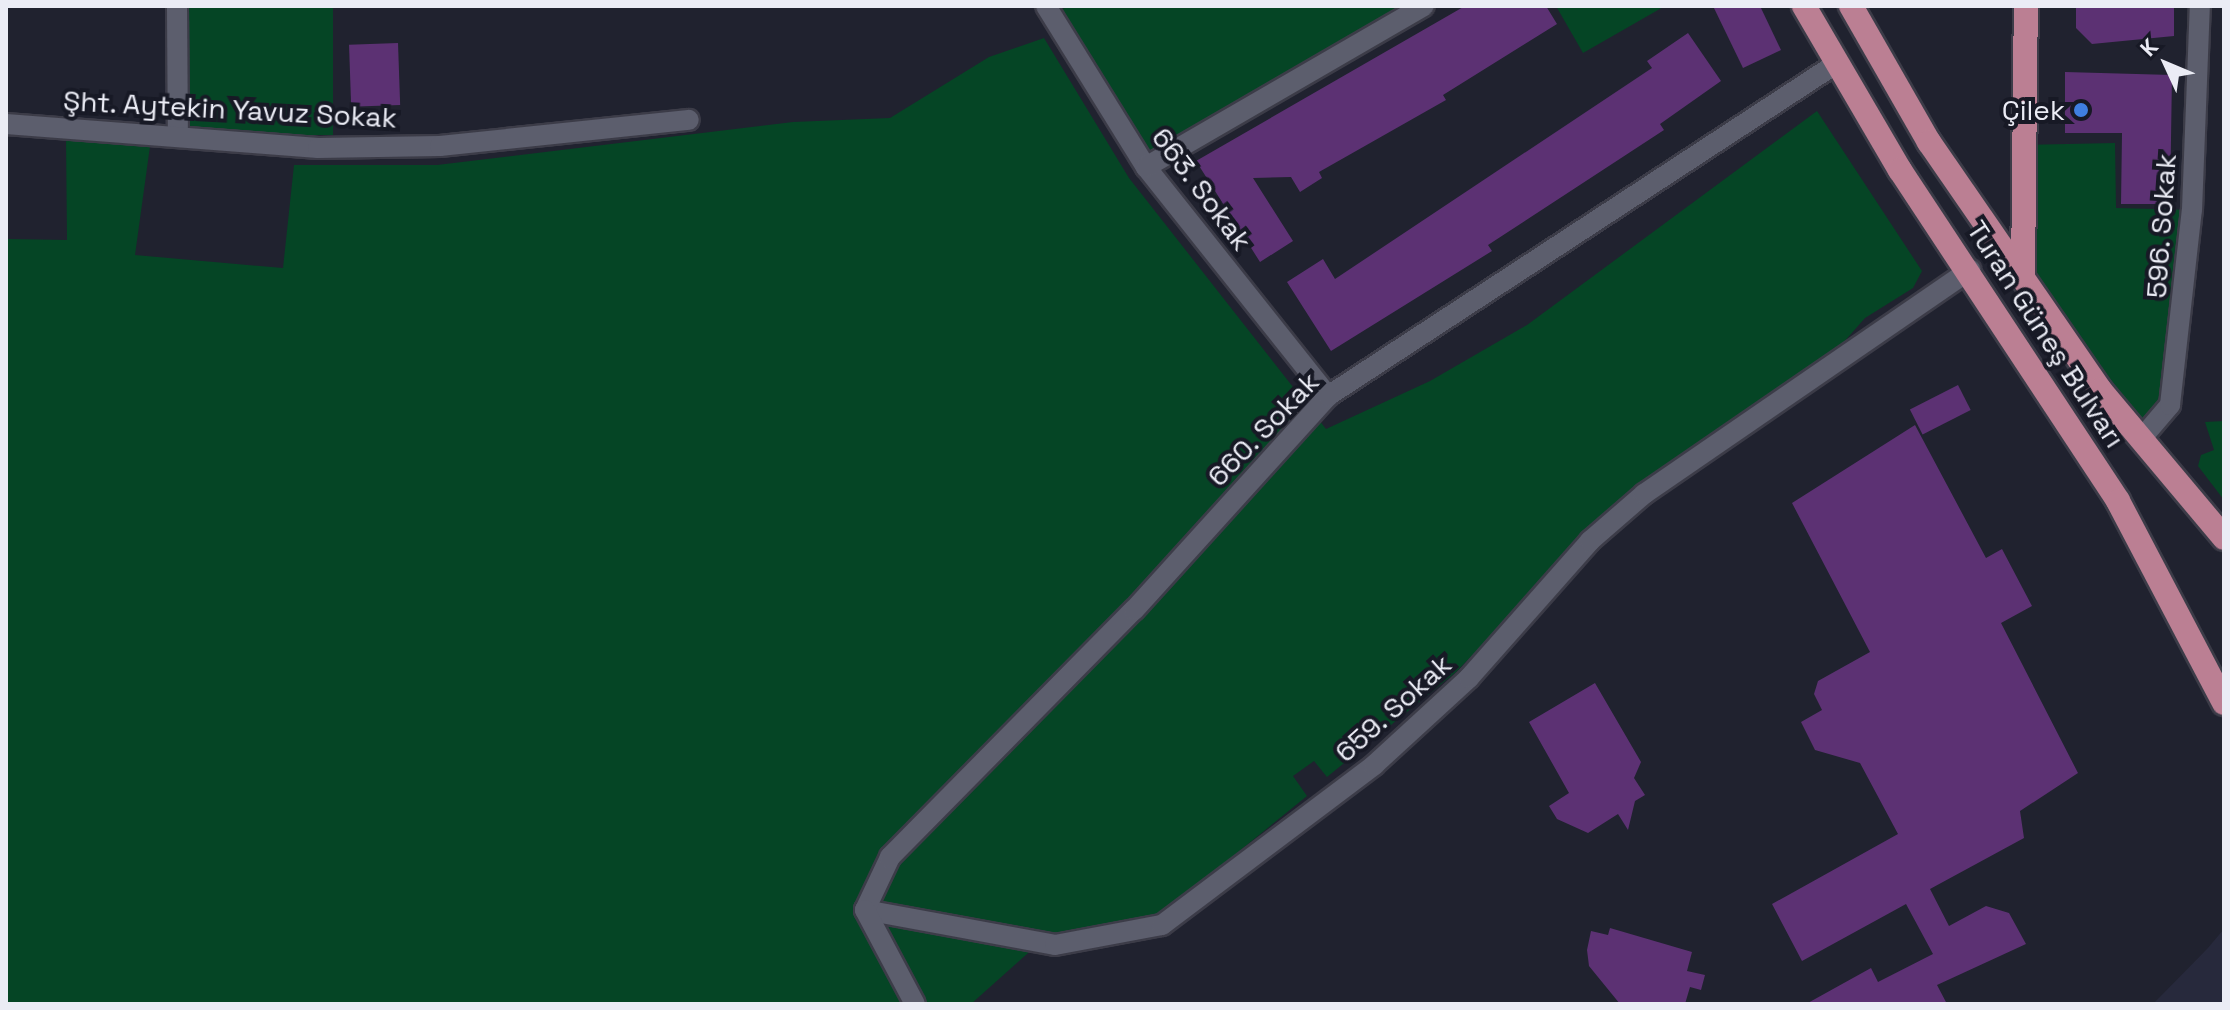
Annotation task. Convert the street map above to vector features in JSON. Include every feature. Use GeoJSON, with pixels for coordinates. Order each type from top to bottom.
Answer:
{"type":"FeatureCollection","features":[{"type":"Feature","properties":{"kind":"main road","name":"Turan Güneş Bulvarı"},"geometry":{"type":"LineString","coordinates":[[1804,6],[1834,65],[2118,501],[2224,703]]}},
{"type":"Feature","properties":{"kind":"main road","name":"Turan Güneş Bulvarı"},"geometry":{"type":"LineString","coordinates":[[1851,6],[1929,142],[2023,277],[2141,439],[2224,538]]}},
{"type":"Feature","properties":{"kind":"main road"},"geometry":{"type":"LineString","coordinates":[[2023,277],[2026,6]]}},
{"type":"Feature","properties":{"kind":"street"},"geometry":{"type":"LineString","coordinates":[[177,6],[178,135]]}},
{"type":"Feature","properties":{"kind":"street","name":"663. Sokak"},"geometry":{"type":"LineString","coordinates":[[1046,6],[1146,167],[1328,396]]}},
{"type":"Feature","properties":{"kind":"street"},"geometry":{"type":"LineString","coordinates":[[1146,167],[1424,6]]}},
{"type":"Feature","properties":{"kind":"street","name":"596. Sokak"},"geometry":{"type":"LineString","coordinates":[[2141,439],[2170,405],[2176,362],[2200,6]]}},
{"type":"Feature","properties":{"kind":"street","name":"660. Sokak"},"geometry":{"type":"LineString","coordinates":[[865,910],[890,857],[1134,610],[1328,396],[1834,65]]}},
{"type":"Feature","properties":{"kind":"street","name":"Şht. Aytekin Yavuz Sokak"},"geometry":{"type":"LineString","coordinates":[[6,124],[318,148],[440,146],[689,120]]}},
{"type":"Feature","properties":{"kind":"street","name":"659. Sokak"},"geometry":{"type":"LineString","coordinates":[[865,910],[1055,945],[1162,925],[1374,765],[1469,678],[1590,541],[1644,494],[1970,270]]}},
{"type":"Feature","properties":{"kind":"street"},"geometry":{"type":"LineString","coordinates":[[865,910],[915,1004]]}},
{"type":"Feature","properties":{"kind":"shaded area"},"geometry":{"type":"Polygon","coordinates":[[[2224,929],[2224,1004],[2153,1004],[2207,949],[2224,929]]]}},
{"type":"Feature","properties":{"kind":"green space"},"geometry":{"type":"Polygon","coordinates":[[[177,6],[333,6],[333,135],[177,135],[177,6]]]}},
{"type":"Feature","properties":{"kind":"green space"},"geometry":{"type":"Polygon","coordinates":[[[1072,6],[1424,6],[1146,167],[1049,13],[1072,6]]]}},
{"type":"Feature","properties":{"kind":"green space"},"geometry":{"type":"Polygon","coordinates":[[[1556,6],[1665,6],[1583,53],[1556,6]]]}},
{"type":"Feature","properties":{"kind":"green space"},"geometry":{"type":"Polygon","coordinates":[[[1044,38],[1129,178],[1326,429],[1430,381],[1527,325],[1817,111],[1922,271],[1913,288],[1865,318],[1835,352],[1527,599],[1456,672],[1327,777],[1314,761],[1293,776],[1307,796],[1152,922],[1045,938],[971,1004],[6,1004],[6,239],[67,240],[66,138],[151,139],[135,255],[283,268],[294,165],[437,165],[793,122],[890,118],[989,57],[1044,38]]]}},
{"type":"Feature","properties":{"kind":"green space"},"geometry":{"type":"Polygon","coordinates":[[[2115,143],[2116,208],[2192,210],[2170,405],[2141,439],[2023,277],[2023,145],[2115,143]]]}},
{"type":"Feature","properties":{"kind":"green space"},"geometry":{"type":"Polygon","coordinates":[[[2224,421],[2224,500],[2198,466],[2201,455],[2214,450],[2205,422],[2224,421]]]}},
{"type":"Feature","properties":{"kind":"building"},"geometry":{"type":"Polygon","coordinates":[[[1465,6],[1546,6],[1557,24],[1443,95],[1446,100],[1319,172],[1322,178],[1300,192],[1291,177],[1253,178],[1293,241],[1260,262],[1196,161],[1465,6]]]}},
{"type":"Feature","properties":{"kind":"building"},"geometry":{"type":"Polygon","coordinates":[[[1713,6],[1760,6],[1781,50],[1743,68],[1713,6]]]}},
{"type":"Feature","properties":{"kind":"building"},"geometry":{"type":"Polygon","coordinates":[[[2076,6],[2174,6],[2174,36],[2092,44],[2076,28],[2076,6]]]}},
{"type":"Feature","properties":{"kind":"building"},"geometry":{"type":"Polygon","coordinates":[[[1688,33],[1721,81],[1660,124],[1664,130],[1488,245],[1492,251],[1331,351],[1287,282],[1323,259],[1335,279],[1652,68],[1647,61],[1688,33]]]}},
{"type":"Feature","properties":{"kind":"building"},"geometry":{"type":"Polygon","coordinates":[[[398,43],[400,105],[351,107],[349,45],[398,43]]]}},
{"type":"Feature","properties":{"kind":"building"},"geometry":{"type":"Polygon","coordinates":[[[2065,72],[2172,75],[2170,204],[2121,204],[2122,133],[2065,133],[2065,72]]]}},
{"type":"Feature","properties":{"kind":"building"},"geometry":{"type":"Polygon","coordinates":[[[1958,385],[1971,410],[1923,434],[1910,410],[1958,385]]]}},
{"type":"Feature","properties":{"kind":"building"},"geometry":{"type":"Polygon","coordinates":[[[1915,425],[1986,558],[2002,549],[2032,606],[2001,623],[2078,773],[2020,811],[2024,838],[1930,889],[1949,926],[1986,906],[2009,913],[2026,944],[1937,985],[1947,1004],[1806,1004],[1871,968],[1878,982],[1933,954],[1906,904],[1802,961],[1772,904],[1898,834],[1860,763],[1815,750],[1801,722],[1822,710],[1814,694],[1818,681],[1870,652],[1792,503],[1915,425]]]}},
{"type":"Feature","properties":{"kind":"building"},"geometry":{"type":"Polygon","coordinates":[[[1595,683],[1641,762],[1634,778],[1645,795],[1635,801],[1628,830],[1618,814],[1588,833],[1557,819],[1549,806],[1569,793],[1529,722],[1595,683]]]}},
{"type":"Feature","properties":{"kind":"building"},"geometry":{"type":"Polygon","coordinates":[[[1610,928],[1692,952],[1687,971],[1705,975],[1701,990],[1690,987],[1685,1004],[1620,1004],[1589,966],[1587,950],[1591,931],[1608,935],[1610,928]]]}},
{"type":"Feature","properties":{"kind":"place","name":"Çilek"},"geometry":{"type":"Point","coordinates":[2081,110]}}]}
